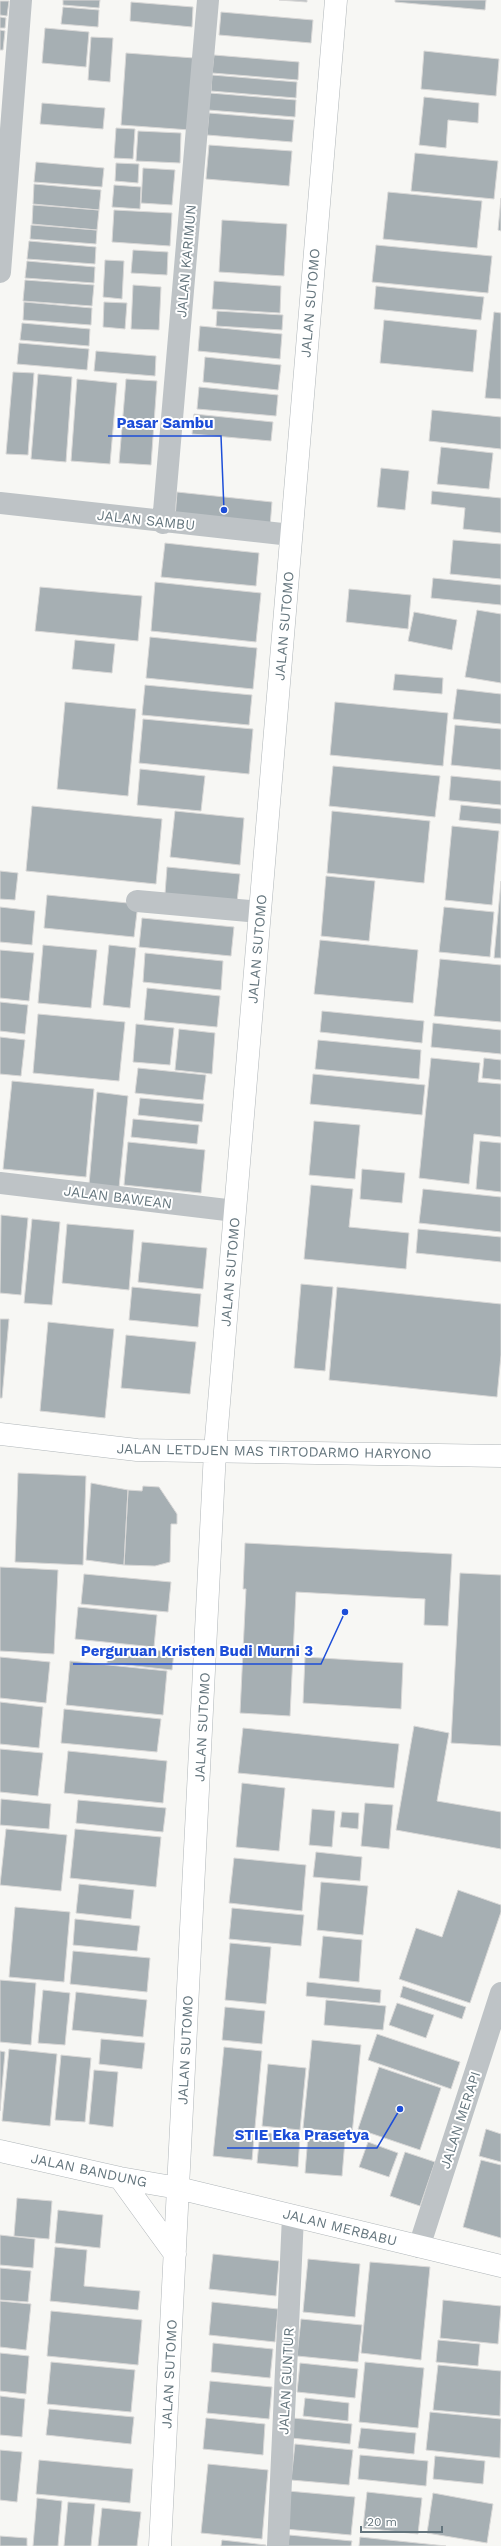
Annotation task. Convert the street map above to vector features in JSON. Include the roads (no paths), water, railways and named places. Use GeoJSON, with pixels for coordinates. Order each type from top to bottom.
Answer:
{"type":"FeatureCollection","features":[{"type":"Feature","properties":{"kind":"main road","name":"JALAN SUTOMO"},"geometry":{"type":"LineString","coordinates":[[160,2546],[216,1451],[336,0]]}},
{"type":"Feature","properties":{"kind":"main road","name":"JALAN LETDJEN MAS TIRTODARMO HARYONO"},"geometry":{"type":"LineString","coordinates":[[0,1434],[136,1450],[501,1456]]}},
{"type":"Feature","properties":{"kind":"main road","name":"JALAN BANDUNG"},"geometry":{"type":"LineString","coordinates":[[0,2151],[120,2178],[178,2188]]}},
{"type":"Feature","properties":{"kind":"main road"},"geometry":{"type":"LineString","coordinates":[[120,2178],[175,2254]]}},
{"type":"Feature","properties":{"kind":"main road","name":"JALAN MERBABU"},"geometry":{"type":"LineString","coordinates":[[178,2188],[501,2266]]}},
{"type":"Feature","properties":{"kind":"street"},"geometry":{"type":"LineString","coordinates":[[0,272],[20,0]]}},
{"type":"Feature","properties":{"kind":"street","name":"JALAN KARIMUN"},"geometry":{"type":"LineString","coordinates":[[163,523],[208,0]]}},
{"type":"Feature","properties":{"kind":"street","name":"JALAN SAMBU"},"geometry":{"type":"LineString","coordinates":[[0,503],[163,523],[292,535]]}},
{"type":"Feature","properties":{"kind":"street"},"geometry":{"type":"LineString","coordinates":[[137,901],[260,912]]}},
{"type":"Feature","properties":{"kind":"street","name":"JALAN BAWEAN"},"geometry":{"type":"LineString","coordinates":[[0,1183],[235,1211]]}},
{"type":"Feature","properties":{"kind":"street","name":"JALAN MERAPI"},"geometry":{"type":"LineString","coordinates":[[419,2247],[501,1993]]}},
{"type":"Feature","properties":{"kind":"street","name":"JALAN GUNTUR"},"geometry":{"type":"LineString","coordinates":[[278,2546],[293,2216]]}},
{"type":"Feature","properties":{"kind":"place","name":"Pasar Sambu"},"geometry":{"type":"Point","coordinates":[224,510]}},
{"type":"Feature","properties":{"kind":"place","name":"Perguruan Kristen Budi Murni 3"},"geometry":{"type":"Point","coordinates":[345,1612]}},
{"type":"Feature","properties":{"kind":"place","name":"STIE Eka Prasetya"},"geometry":{"type":"Point","coordinates":[400,2109]}}]}
